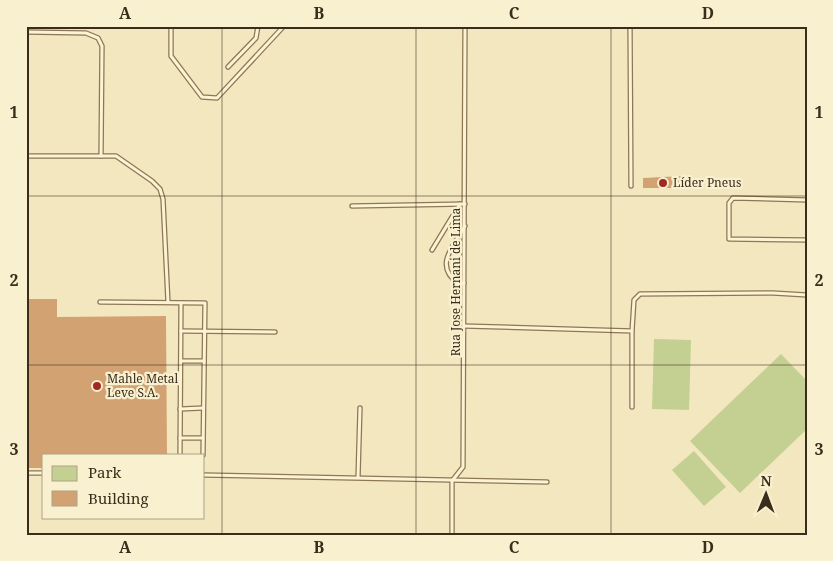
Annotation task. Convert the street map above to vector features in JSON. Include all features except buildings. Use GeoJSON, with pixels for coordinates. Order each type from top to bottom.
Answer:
{"type":"FeatureCollection","features":[{"type":"Feature","properties":{"kind":"lane"},"geometry":{"type":"LineString","coordinates":[[171,26],[170,49],[174,62],[202,98],[209,100],[217,98],[284,26]]}},
{"type":"Feature","properties":{"kind":"lane"},"geometry":{"type":"LineString","coordinates":[[228,67],[256,38],[258,26]]}},
{"type":"Feature","properties":{"kind":"lane","name":"Rua Jose Hernani de Lima"},"geometry":{"type":"LineString","coordinates":[[452,535],[452,481],[463,467],[465,26]]}},
{"type":"Feature","properties":{"kind":"lane"},"geometry":{"type":"LineString","coordinates":[[630,26],[632,186]]}},
{"type":"Feature","properties":{"kind":"lane"},"geometry":{"type":"LineString","coordinates":[[26,32],[86,32],[98,38],[102,46],[101,156]]}},
{"type":"Feature","properties":{"kind":"lane"},"geometry":{"type":"LineString","coordinates":[[26,156],[116,156],[152,181],[160,189],[163,199],[168,302]]}},
{"type":"Feature","properties":{"kind":"lane"},"geometry":{"type":"LineString","coordinates":[[807,200],[733,198],[730,203],[729,239],[807,240]]}},
{"type":"Feature","properties":{"kind":"lane"},"geometry":{"type":"LineString","coordinates":[[432,250],[460,203]]}},
{"type":"Feature","properties":{"kind":"lane"},"geometry":{"type":"LineString","coordinates":[[352,206],[465,204]]}},
{"type":"Feature","properties":{"kind":"lane"},"geometry":{"type":"LineString","coordinates":[[464,283],[459,284],[452,279],[446,271],[445,261],[465,226]]}},
{"type":"Feature","properties":{"kind":"lane"},"geometry":{"type":"LineString","coordinates":[[632,407],[634,300],[640,294],[773,293],[807,295]]}},
{"type":"Feature","properties":{"kind":"lane"},"geometry":{"type":"LineString","coordinates":[[100,302],[204,302],[203,454]]}},
{"type":"Feature","properties":{"kind":"lane"},"geometry":{"type":"LineString","coordinates":[[180,454],[181,302]]}},
{"type":"Feature","properties":{"kind":"lane"},"geometry":{"type":"LineString","coordinates":[[464,326],[632,331]]}},
{"type":"Feature","properties":{"kind":"lane"},"geometry":{"type":"LineString","coordinates":[[181,331],[275,332]]}},
{"type":"Feature","properties":{"kind":"lane"},"geometry":{"type":"LineString","coordinates":[[180,361],[204,361]]}},
{"type":"Feature","properties":{"kind":"lane"},"geometry":{"type":"LineString","coordinates":[[180,409],[203,408]]}},
{"type":"Feature","properties":{"kind":"lane"},"geometry":{"type":"LineString","coordinates":[[358,478],[360,408]]}},
{"type":"Feature","properties":{"kind":"lane"},"geometry":{"type":"LineString","coordinates":[[180,438],[203,438]]}},
{"type":"Feature","properties":{"kind":"lane"},"geometry":{"type":"LineString","coordinates":[[26,473],[42,473]]}},
{"type":"Feature","properties":{"kind":"lane"},"geometry":{"type":"LineString","coordinates":[[205,475],[546,482]]}},
{"type":"Feature","properties":{"kind":"green space"},"geometry":{"type":"Polygon","coordinates":[[[654,339],[691,340],[689,410],[652,409],[654,339]]]}},
{"type":"Feature","properties":{"kind":"green space"},"geometry":{"type":"Polygon","coordinates":[[[781,354],[807,381],[807,429],[740,493],[690,441],[781,354]]]}},
{"type":"Feature","properties":{"kind":"green space"},"geometry":{"type":"Polygon","coordinates":[[[694,451],[726,487],[704,506],[672,470],[694,451]]]}},
{"type":"Feature","properties":{"kind":"place","name":"Líder Pneus"},"geometry":{"type":"Point","coordinates":[663,183]}},
{"type":"Feature","properties":{"kind":"place","name":"Mahle Metal Leve S.A."},"geometry":{"type":"Point","coordinates":[97,386]}}]}
